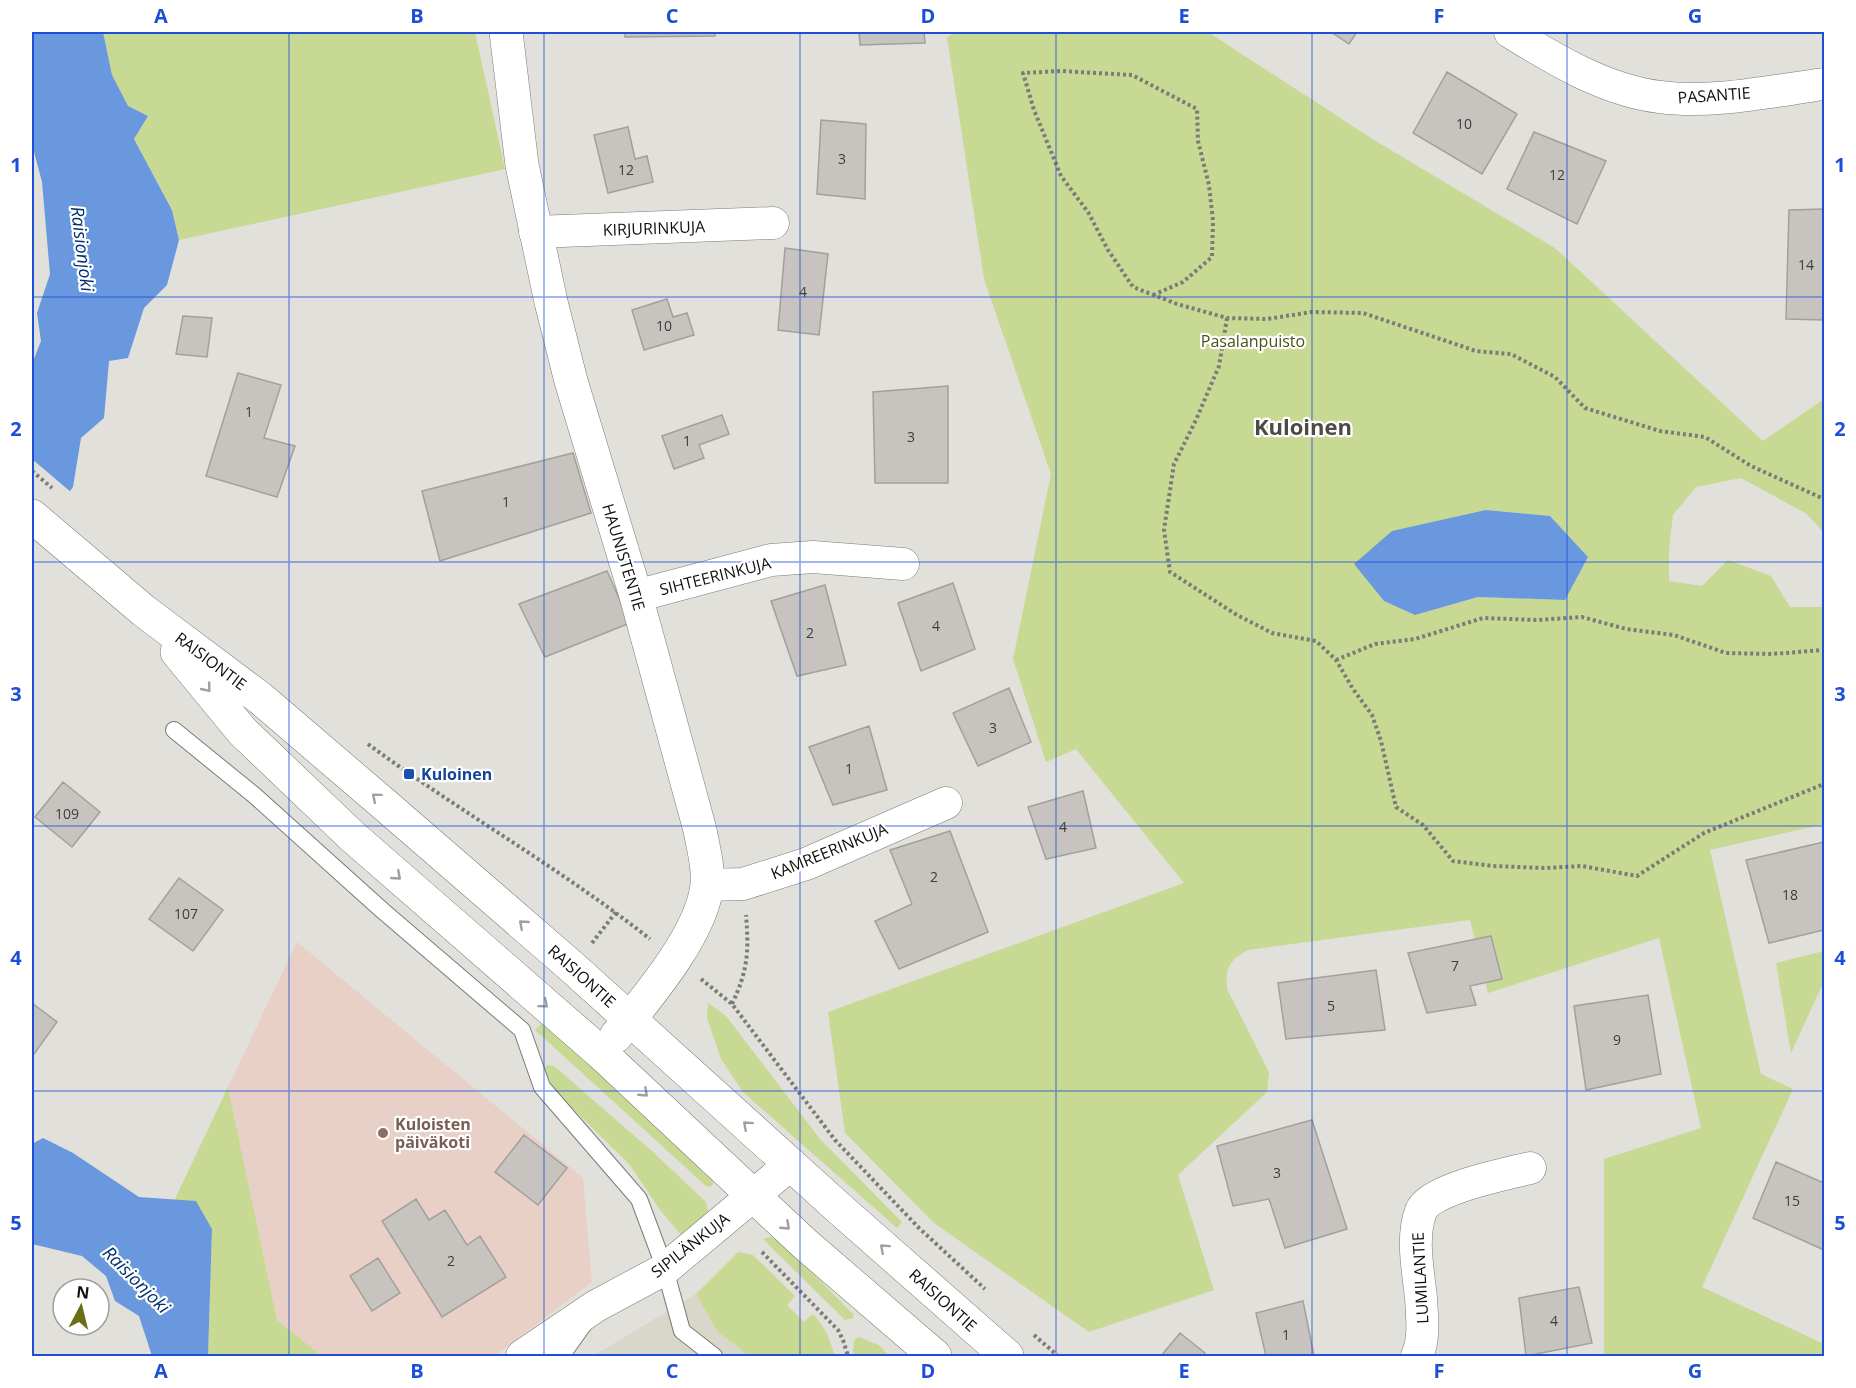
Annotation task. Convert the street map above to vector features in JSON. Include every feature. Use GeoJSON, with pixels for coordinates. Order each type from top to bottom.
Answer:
{"type":"FeatureCollection","features":[{"type":"Feature","properties":{"kind":"main road","name":"HAUNISTENTIE"},"geometry":{"type":"LineString","coordinates":[[506,32],[522,165],[535,232],[571,381],[636,596],[700,830],[707,885],[692,929],[675,959],[601,1053]]}},
{"type":"Feature","properties":{"kind":"main road","name":"RAISIONTIE"},"geometry":{"type":"LineString","coordinates":[[32,516],[144,611],[260,698],[564,959],[1007,1356]]}},
{"type":"Feature","properties":{"kind":"main road","name":"RAISIONTIE"},"geometry":{"type":"LineString","coordinates":[[144,611],[242,731],[353,837],[601,1053],[805,1244],[935,1356]]}},
{"type":"Feature","properties":{"kind":"street","name":"PASANTIE"},"geometry":{"type":"LineString","coordinates":[[1510,32],[1585,74],[1633,92],[1659,97],[1715,98],[1824,84]]}},
{"type":"Feature","properties":{"kind":"street","name":"KIRJURINKUJA"},"geometry":{"type":"LineString","coordinates":[[535,232],[773,223]]}},
{"type":"Feature","properties":{"kind":"street","name":"SIHTEERINKUJA"},"geometry":{"type":"LineString","coordinates":[[636,596],[771,560],[813,557],[903,564]]}},
{"type":"Feature","properties":{"kind":"street","name":"KAMREERINKUJA"},"geometry":{"type":"LineString","coordinates":[[707,885],[743,884],[806,864],[946,802]]}},
{"type":"Feature","properties":{"kind":"street","name":"SIPILÄNKUJA"},"geometry":{"type":"LineString","coordinates":[[522,1356],[596,1306],[665,1269],[791,1164]]}},
{"type":"Feature","properties":{"kind":"street","name":"LUMILANTIE"},"geometry":{"type":"LineString","coordinates":[[1417,1356],[1421,1346],[1423,1327],[1417,1247],[1417,1228],[1422,1208],[1434,1197],[1452,1189],[1530,1168]]}},
{"type":"Feature","properties":{"kind":"lane"},"geometry":{"type":"LineString","coordinates":[[174,730],[254,795],[382,911],[522,1030],[542,1087],[639,1199],[665,1269],[682,1330],[714,1356]]}},
{"type":"Feature","properties":{"kind":"lane"},"geometry":{"type":"LineString","coordinates":[[561,1356],[596,1306]]}},
{"type":"Feature","properties":{"kind":"path"},"geometry":{"type":"LineString","coordinates":[[1153,295],[1183,282],[1212,256],[1213,221],[1209,185],[1198,141],[1197,109],[1132,75],[1061,71],[1023,73],[1034,110],[1061,176],[1088,212],[1108,250],[1133,287],[1153,295],[1227,318],[1267,319],[1311,312],[1363,313],[1476,351],[1511,354],[1555,376],[1585,408],[1660,431],[1705,437],[1751,466],[1824,500]]}},
{"type":"Feature","properties":{"kind":"path"},"geometry":{"type":"LineString","coordinates":[[1227,318],[1219,366],[1174,464],[1164,530],[1170,572],[1237,615],[1272,633],[1316,641],[1336,660],[1372,715],[1382,741],[1396,807],[1423,825],[1453,861],[1493,866],[1545,868],[1582,866],[1637,876],[1704,833],[1824,784]]}},
{"type":"Feature","properties":{"kind":"path"},"geometry":{"type":"LineString","coordinates":[[1336,660],[1375,644],[1415,639],[1483,618],[1537,620],[1582,617],[1626,629],[1674,635],[1726,652],[1772,654],[1824,650]]}},
{"type":"Feature","properties":{"kind":"path"},"geometry":{"type":"LineString","coordinates":[[361,738],[425,786],[503,835],[616,912]]}},
{"type":"Feature","properties":{"kind":"path"},"geometry":{"type":"LineString","coordinates":[[732,1004],[835,1140],[920,1228],[988,1292]]}},
{"type":"Feature","properties":{"kind":"path"},"geometry":{"type":"LineString","coordinates":[[726,1217],[838,1330],[848,1356]]}},
{"type":"Feature","properties":{"kind":"path"},"geometry":{"type":"LineString","coordinates":[[1032,1332],[1058,1356]]}},
{"type":"Feature","properties":{"kind":"shaded area","name":"Kuloisten päiväkoti"},"geometry":{"type":"Polygon","coordinates":[[[297,942],[583,1178],[592,1282],[495,1356],[322,1356],[277,1320],[228,1087],[297,942]]]}},
{"type":"Feature","properties":{"kind":"shaded area"},"geometry":{"type":"Polygon","coordinates":[[[696,1294],[717,1331],[749,1356],[593,1356],[696,1294]]]}},
{"type":"Feature","properties":{"kind":"green space"},"geometry":{"type":"Polygon","coordinates":[[[103,32],[475,32],[505,169],[179,240],[172,209],[134,139],[148,116],[128,107],[112,75],[103,32]]]}},
{"type":"Feature","properties":{"kind":"green space","name":"Pasalanpuisto"},"geometry":{"type":"Polygon","coordinates":[[[956,32],[1208,32],[1374,140],[1555,248],[1763,441],[1824,399],[1824,533],[1807,514],[1741,478],[1696,487],[1673,515],[1669,549],[1669,581],[1702,586],[1728,560],[1771,576],[1790,607],[1824,607],[1824,824],[1710,850],[1761,1074],[1793,1089],[1702,1287],[1824,1344],[1824,1356],[1604,1356],[1604,1159],[1701,1128],[1659,938],[1488,993],[1470,920],[1248,950],[1242,953],[1232,961],[1227,971],[1228,991],[1269,1072],[1267,1092],[1178,1175],[1214,1290],[1089,1332],[934,1223],[845,1133],[828,1012],[1184,883],[1076,749],[1046,762],[1013,659],[1051,474],[984,279],[947,37],[956,32]],[[1486,510],[1384,601],[1415,615],[1478,597],[1565,600],[1588,557],[1550,516],[1486,510]]]}},
{"type":"Feature","properties":{"kind":"green space"},"geometry":{"type":"Polygon","coordinates":[[[1824,951],[1824,981],[1791,1053],[1776,963],[1824,951]]]}},
{"type":"Feature","properties":{"kind":"green space"},"geometry":{"type":"Polygon","coordinates":[[[708,1003],[726,1016],[820,1139],[902,1222],[897,1228],[743,1092],[721,1059],[707,1018],[708,1003]]]}},
{"type":"Feature","properties":{"kind":"green space"},"geometry":{"type":"Polygon","coordinates":[[[544,1021],[708,1170],[714,1181],[712,1186],[707,1187],[535,1030],[544,1021]]]}},
{"type":"Feature","properties":{"kind":"green space"},"geometry":{"type":"Polygon","coordinates":[[[554,1066],[653,1152],[706,1202],[708,1212],[681,1235],[660,1210],[630,1165],[545,1081],[544,1067],[554,1066]]]}},
{"type":"Feature","properties":{"kind":"green space"},"geometry":{"type":"Polygon","coordinates":[[[228,1087],[277,1320],[322,1356],[208,1356],[212,1229],[175,1199],[228,1087]]]}},
{"type":"Feature","properties":{"kind":"green space"},"geometry":{"type":"Polygon","coordinates":[[[770,1237],[783,1243],[854,1315],[853,1318],[845,1320],[763,1239],[770,1237]]]}},
{"type":"Feature","properties":{"kind":"green space"},"geometry":{"type":"Polygon","coordinates":[[[738,1252],[753,1255],[795,1296],[787,1305],[804,1322],[813,1314],[827,1334],[835,1356],[749,1356],[717,1331],[696,1294],[738,1252]]]}},
{"type":"Feature","properties":{"kind":"green space"},"geometry":{"type":"Polygon","coordinates":[[[859,1337],[880,1346],[889,1356],[855,1356],[854,1340],[859,1337]]]}},
{"type":"Feature","properties":{"kind":"water","name":"Raisionjoki"},"geometry":{"type":"Polygon","coordinates":[[[32,32],[103,32],[112,75],[128,106],[148,116],[134,139],[172,210],[179,240],[167,285],[144,308],[128,358],[109,361],[104,418],[81,438],[73,487],[32,543],[32,364],[41,341],[37,313],[50,274],[42,182],[32,144],[32,32]]]}},
{"type":"Feature","properties":{"kind":"water"},"geometry":{"type":"Polygon","coordinates":[[[1486,510],[1550,516],[1588,557],[1565,600],[1478,597],[1415,615],[1384,601],[1354,564],[1392,531],[1486,510]]]}},
{"type":"Feature","properties":{"kind":"water","name":"Raisionjoki"},"geometry":{"type":"Polygon","coordinates":[[[43,1138],[73,1153],[139,1197],[196,1201],[212,1229],[208,1356],[152,1356],[139,1316],[115,1301],[111,1290],[111,1277],[106,1277],[82,1256],[32,1244],[32,1144],[43,1138]]]}},
{"type":"Feature","properties":{"kind":"pier"},"geometry":{"type":"Polygon","coordinates":[[[32,459],[72,493],[32,546],[32,459]]]}},
{"type":"Feature","properties":{"kind":"building"},"geometry":{"type":"Polygon","coordinates":[[[625,32],[715,32],[715,36],[625,37],[625,32]]]}},
{"type":"Feature","properties":{"kind":"building"},"geometry":{"type":"Polygon","coordinates":[[[859,32],[924,32],[925,43],[860,45],[859,32]]]}},
{"type":"Feature","properties":{"kind":"building"},"geometry":{"type":"Polygon","coordinates":[[[1331,32],[1357,32],[1349,44],[1331,32]]]}},
{"type":"Feature","properties":{"kind":"building"},"geometry":{"type":"Polygon","coordinates":[[[1447,72],[1517,114],[1482,174],[1413,133],[1447,72]]]}},
{"type":"Feature","properties":{"kind":"building"},"geometry":{"type":"Polygon","coordinates":[[[821,120],[866,124],[865,199],[817,194],[821,120]]]}},
{"type":"Feature","properties":{"kind":"building"},"geometry":{"type":"Polygon","coordinates":[[[628,127],[635,159],[647,156],[653,182],[608,193],[594,135],[628,127]]]}},
{"type":"Feature","properties":{"kind":"building"},"geometry":{"type":"Polygon","coordinates":[[[1534,132],[1606,161],[1577,224],[1507,189],[1534,132]]]}},
{"type":"Feature","properties":{"kind":"building"},"geometry":{"type":"Polygon","coordinates":[[[1824,209],[1824,320],[1786,319],[1789,210],[1824,209]]]}},
{"type":"Feature","properties":{"kind":"building"},"geometry":{"type":"Polygon","coordinates":[[[785,248],[828,254],[819,335],[778,330],[785,248]]]}},
{"type":"Feature","properties":{"kind":"building"},"geometry":{"type":"Polygon","coordinates":[[[667,299],[673,317],[687,313],[694,335],[644,350],[632,310],[667,299]]]}},
{"type":"Feature","properties":{"kind":"building"},"geometry":{"type":"Polygon","coordinates":[[[183,316],[212,318],[207,357],[176,354],[183,316]]]}},
{"type":"Feature","properties":{"kind":"building"},"geometry":{"type":"Polygon","coordinates":[[[238,373],[281,385],[264,438],[295,446],[277,497],[206,476],[238,373]]]}},
{"type":"Feature","properties":{"kind":"building"},"geometry":{"type":"Polygon","coordinates":[[[948,386],[948,483],[875,483],[873,392],[948,386]]]}},
{"type":"Feature","properties":{"kind":"building"},"geometry":{"type":"Polygon","coordinates":[[[722,415],[729,434],[699,445],[704,458],[674,469],[662,436],[722,415]]]}},
{"type":"Feature","properties":{"kind":"building"},"geometry":{"type":"Polygon","coordinates":[[[573,453],[591,513],[440,561],[422,491],[573,453]]]}},
{"type":"Feature","properties":{"kind":"building"},"geometry":{"type":"Polygon","coordinates":[[[607,571],[630,623],[545,657],[519,604],[607,571]]]}},
{"type":"Feature","properties":{"kind":"building"},"geometry":{"type":"Polygon","coordinates":[[[953,583],[975,649],[921,671],[898,603],[953,583]]]}},
{"type":"Feature","properties":{"kind":"building"},"geometry":{"type":"Polygon","coordinates":[[[825,585],[846,665],[797,676],[771,601],[825,585]]]}},
{"type":"Feature","properties":{"kind":"building"},"geometry":{"type":"Polygon","coordinates":[[[1009,688],[1031,742],[978,766],[953,713],[1009,688]]]}},
{"type":"Feature","properties":{"kind":"building"},"geometry":{"type":"Polygon","coordinates":[[[869,726],[887,790],[833,805],[809,747],[869,726]]]}},
{"type":"Feature","properties":{"kind":"building"},"geometry":{"type":"Polygon","coordinates":[[[63,782],[100,812],[72,847],[35,817],[63,782]]]}},
{"type":"Feature","properties":{"kind":"building"},"geometry":{"type":"Polygon","coordinates":[[[1083,791],[1096,848],[1046,859],[1028,807],[1083,791]]]}},
{"type":"Feature","properties":{"kind":"building"},"geometry":{"type":"Polygon","coordinates":[[[950,831],[988,932],[899,969],[875,921],[912,904],[890,850],[950,831]]]}},
{"type":"Feature","properties":{"kind":"building"},"geometry":{"type":"Polygon","coordinates":[[[1824,842],[1824,930],[1769,943],[1746,860],[1824,842]]]}},
{"type":"Feature","properties":{"kind":"building"},"geometry":{"type":"Polygon","coordinates":[[[179,878],[223,910],[193,951],[149,919],[179,878]]]}},
{"type":"Feature","properties":{"kind":"building"},"geometry":{"type":"Polygon","coordinates":[[[1491,936],[1502,979],[1470,986],[1476,1005],[1427,1013],[1408,953],[1491,936]]]}},
{"type":"Feature","properties":{"kind":"building"},"geometry":{"type":"Polygon","coordinates":[[[1376,970],[1385,1030],[1286,1039],[1278,983],[1376,970]]]}},
{"type":"Feature","properties":{"kind":"building"},"geometry":{"type":"Polygon","coordinates":[[[1648,995],[1661,1074],[1586,1090],[1574,1006],[1648,995]]]}},
{"type":"Feature","properties":{"kind":"building"},"geometry":{"type":"Polygon","coordinates":[[[32,1003],[57,1022],[32,1057],[32,1003]]]}},
{"type":"Feature","properties":{"kind":"building"},"geometry":{"type":"Polygon","coordinates":[[[1312,1120],[1347,1229],[1285,1248],[1269,1199],[1233,1206],[1217,1146],[1312,1120]]]}},
{"type":"Feature","properties":{"kind":"building"},"geometry":{"type":"Polygon","coordinates":[[[524,1135],[567,1168],[538,1205],[495,1172],[524,1135]]]}},
{"type":"Feature","properties":{"kind":"building"},"geometry":{"type":"Polygon","coordinates":[[[1776,1162],[1824,1183],[1824,1250],[1753,1218],[1776,1162]]]}},
{"type":"Feature","properties":{"kind":"building"},"geometry":{"type":"Polygon","coordinates":[[[416,1199],[429,1220],[445,1210],[467,1245],[480,1236],[506,1277],[442,1317],[382,1221],[416,1199]]]}},
{"type":"Feature","properties":{"kind":"building"},"geometry":{"type":"Polygon","coordinates":[[[378,1258],[400,1293],[372,1311],[350,1276],[378,1258]]]}},
{"type":"Feature","properties":{"kind":"building"},"geometry":{"type":"Polygon","coordinates":[[[1579,1287],[1592,1343],[1526,1356],[1519,1298],[1579,1287]]]}},
{"type":"Feature","properties":{"kind":"building"},"geometry":{"type":"Polygon","coordinates":[[[1303,1301],[1314,1356],[1266,1356],[1256,1313],[1303,1301]]]}},
{"type":"Feature","properties":{"kind":"building"},"geometry":{"type":"Polygon","coordinates":[[[1180,1333],[1205,1353],[1202,1356],[1161,1356],[1180,1333]]]}},
{"type":"Feature","properties":{"kind":"place","name":"Kuloinen"},"geometry":{"type":"Point","coordinates":[409,774]}},
{"type":"Feature","properties":{"kind":"place","name":"Kuloisten päiväkoti"},"geometry":{"type":"Point","coordinates":[383,1133]}},
{"type":"Feature","properties":{"kind":"district","name":"Kuloinen"},"geometry":{"type":"Point","coordinates":[1303,427]}}]}
